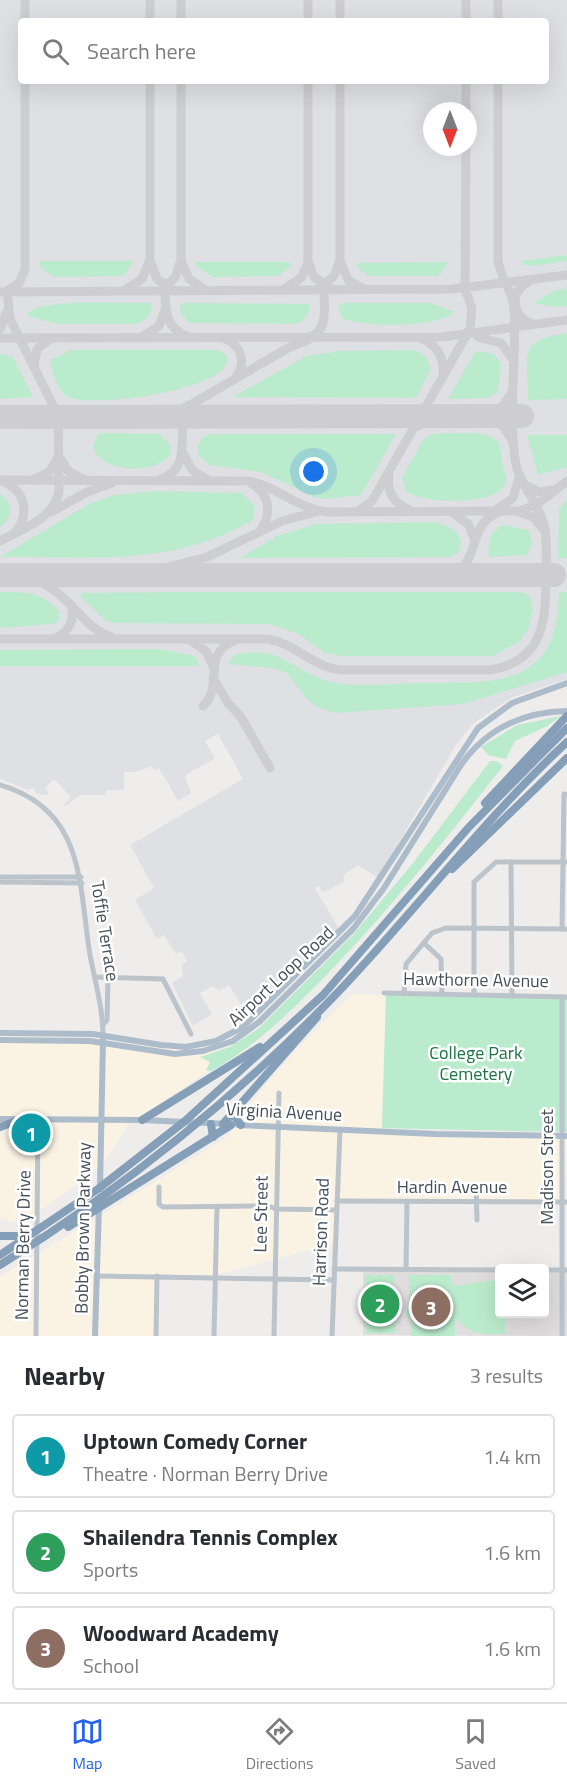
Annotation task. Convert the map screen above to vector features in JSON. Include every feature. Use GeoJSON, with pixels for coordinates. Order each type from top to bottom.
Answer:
{"type":"FeatureCollection","features":[{"type":"Feature","properties":{"kind":"highway"},"geometry":{"type":"LineString","coordinates":[[0,1255],[98,1188],[185,1121],[325,999],[469,827],[498,787],[567,716]]}},
{"type":"Feature","properties":{"kind":"highway"},"geometry":{"type":"LineString","coordinates":[[469,827],[567,728]]}},
{"type":"Feature","properties":{"kind":"highway"},"geometry":{"type":"LineString","coordinates":[[0,1265],[42,1240],[127,1178],[200,1119],[325,999],[441,877],[507,800],[567,742]]}},
{"type":"Feature","properties":{"kind":"highway"},"geometry":{"type":"LineString","coordinates":[[441,877],[464,858],[567,758]]}},
{"type":"Feature","properties":{"kind":"highway"},"geometry":{"type":"LineString","coordinates":[[42,1240],[54,1235],[213,1137],[227,1124],[235,1110],[310,1026],[325,999]]}},
{"type":"Feature","properties":{"kind":"highway"},"geometry":{"type":"LineString","coordinates":[[142,1120],[262,1046],[312,1000],[325,999]]}},
{"type":"Feature","properties":{"kind":"highway"},"geometry":{"type":"LineString","coordinates":[[235,1110],[235,1117],[241,1125]]}},
{"type":"Feature","properties":{"kind":"highway"},"geometry":{"type":"LineString","coordinates":[[0,1127],[21,1119]]}},
{"type":"Feature","properties":{"kind":"highway"},"geometry":{"type":"LineString","coordinates":[[211,1124],[213,1137]]}},
{"type":"Feature","properties":{"kind":"highway"},"geometry":{"type":"LineString","coordinates":[[0,1236],[12,1238],[31,1235]]}},
{"type":"Feature","properties":{"kind":"main road"},"geometry":{"type":"LineString","coordinates":[[381,886],[478,728],[512,703],[567,683]]}},
{"type":"Feature","properties":{"kind":"main road"},"geometry":{"type":"LineString","coordinates":[[381,886],[475,747],[495,731],[513,722],[532,715],[567,711]]}},
{"type":"Feature","properties":{"kind":"main road","name":"Airport Loop Road"},"geometry":{"type":"LineString","coordinates":[[0,1033],[103,1039],[165,1053],[187,1054],[203,1052],[233,1041],[259,1022],[353,929],[381,886]]}},
{"type":"Feature","properties":{"kind":"main road","name":"Airport Loop Road"},"geometry":{"type":"LineString","coordinates":[[0,1040],[103,1039]]}},
{"type":"Feature","properties":{"kind":"main road","name":"Toffie Terrace"},"geometry":{"type":"LineString","coordinates":[[101,1120],[103,1039]]}},
{"type":"Feature","properties":{"kind":"main road","name":"Virginia Avenue"},"geometry":{"type":"LineString","coordinates":[[0,1119],[142,1120],[340,1130],[565,1136]]}},
{"type":"Feature","properties":{"kind":"main road","name":"Bobby Brown Parkway"},"geometry":{"type":"LineString","coordinates":[[95,1336],[101,1120]]}},
{"type":"Feature","properties":{"kind":"street","name":"Toffie Terrace"},"geometry":{"type":"LineString","coordinates":[[0,785],[32,799],[55,821],[76,858],[82,880],[88,939],[103,1025],[103,1039]]}},
{"type":"Feature","properties":{"kind":"street"},"geometry":{"type":"LineString","coordinates":[[404,994],[406,964],[432,933],[440,930],[474,928],[565,929],[565,795]]}},
{"type":"Feature","properties":{"kind":"street"},"geometry":{"type":"LineString","coordinates":[[511,862],[512,994]]}},
{"type":"Feature","properties":{"kind":"street"},"geometry":{"type":"LineString","coordinates":[[474,994],[474,882],[492,864],[565,862]]}},
{"type":"Feature","properties":{"kind":"street"},"geometry":{"type":"LineString","coordinates":[[0,877],[13,880]]}},
{"type":"Feature","properties":{"kind":"street"},"geometry":{"type":"LineString","coordinates":[[0,882],[82,880]]}},
{"type":"Feature","properties":{"kind":"street"},"geometry":{"type":"LineString","coordinates":[[424,943],[441,959],[442,994]]}},
{"type":"Feature","properties":{"kind":"street"},"geometry":{"type":"LineString","coordinates":[[95,977],[164,979],[191,1034]]}},
{"type":"Feature","properties":{"kind":"street"},"geometry":{"type":"LineString","coordinates":[[103,1025],[107,1020],[108,977]]}},
{"type":"Feature","properties":{"kind":"street","name":"Hawthorne Avenue"},"geometry":{"type":"LineString","coordinates":[[384,993],[512,994],[515,997],[565,997]]}},
{"type":"Feature","properties":{"kind":"street","name":"Madison Street"},"geometry":{"type":"LineString","coordinates":[[562,1336],[565,1270],[565,997]]}},
{"type":"Feature","properties":{"kind":"street","name":"Lee Street"},"geometry":{"type":"LineString","coordinates":[[274,1336],[279,1093]]}},
{"type":"Feature","properties":{"kind":"street","name":"Norman Berry Drive"},"geometry":{"type":"LineString","coordinates":[[36,1336],[39,1216],[38,1119]]}},
{"type":"Feature","properties":{"kind":"street","name":"Harrison Road"},"geometry":{"type":"LineString","coordinates":[[332,1336],[340,1130]]}},
{"type":"Feature","properties":{"kind":"street"},"geometry":{"type":"LineString","coordinates":[[476,1185],[477,1220]]}},
{"type":"Feature","properties":{"kind":"street"},"geometry":{"type":"LineString","coordinates":[[159,1187],[159,1204],[163,1207],[268,1206],[276,1209],[337,1210]]}},
{"type":"Feature","properties":{"kind":"street","name":"Hardin Avenue"},"geometry":{"type":"LineString","coordinates":[[337,1201],[565,1202]]}},
{"type":"Feature","properties":{"kind":"street"},"geometry":{"type":"LineString","coordinates":[[406,1269],[407,1201]]}},
{"type":"Feature","properties":{"kind":"street"},"geometry":{"type":"LineString","coordinates":[[214,1336],[217,1207]]}},
{"type":"Feature","properties":{"kind":"street"},"geometry":{"type":"LineString","coordinates":[[334,1269],[495,1270]]}},
{"type":"Feature","properties":{"kind":"street"},"geometry":{"type":"LineString","coordinates":[[549,1270],[565,1270]]}},
{"type":"Feature","properties":{"kind":"street"},"geometry":{"type":"LineString","coordinates":[[97,1276],[334,1280]]}},
{"type":"Feature","properties":{"kind":"street"},"geometry":{"type":"LineString","coordinates":[[156,1336],[157,1276]]}},
{"type":"Feature","properties":{"kind":"shaded area"},"geometry":{"type":"Polygon","coordinates":[[[0,0],[567,0],[567,679],[511,698],[474,723],[457,743],[378,878],[358,865],[346,873],[343,878],[345,881],[339,885],[323,892],[318,886],[315,888],[339,929],[247,1021],[243,1014],[244,1009],[229,985],[219,991],[212,986],[200,993],[212,1014],[193,1026],[172,983],[183,976],[182,965],[187,961],[182,951],[176,954],[164,935],[157,939],[135,900],[154,888],[130,845],[243,779],[218,734],[205,741],[215,758],[187,774],[185,778],[191,793],[178,801],[159,768],[154,771],[152,766],[135,772],[124,772],[124,790],[106,790],[106,795],[80,795],[66,806],[64,805],[71,797],[54,779],[45,788],[49,793],[47,795],[37,794],[33,788],[29,790],[0,779],[0,0]]]}},
{"type":"Feature","properties":{"kind":"shaded area"},"geometry":{"type":"Polygon","coordinates":[[[352,994],[386,995],[381,1134],[567,1137],[564,1200],[339,1201],[332,1244],[212,1276],[157,1274],[155,1336],[0,1336],[0,1277],[223,1140],[239,1124],[248,1105],[298,1048],[352,994]]]}},
{"type":"Feature","properties":{"kind":"shaded area"},"geometry":{"type":"Polygon","coordinates":[[[37,1034],[130,1045],[192,1045],[230,1056],[127,1126],[102,1166],[89,1176],[34,1215],[14,1222],[0,1218],[0,1135],[17,1120],[0,1120],[0,1036],[37,1034]]]}},
{"type":"Feature","properties":{"kind":"shaded area"},"geometry":{"type":"Polygon","coordinates":[[[363,1269],[495,1270],[495,1318],[549,1318],[549,1270],[567,1270],[567,1336],[363,1335],[363,1269]]]}},
{"type":"Feature","properties":{"kind":"green space"},"geometry":{"type":"Polygon","coordinates":[[[567,255],[567,261],[531,266],[524,265],[521,261],[567,255]]]}},
{"type":"Feature","properties":{"kind":"green space"},"geometry":{"type":"Polygon","coordinates":[[[39,261],[134,261],[123,276],[54,277],[41,268],[39,261]]]}},
{"type":"Feature","properties":{"kind":"green space"},"geometry":{"type":"Polygon","coordinates":[[[196,262],[286,262],[292,264],[279,276],[212,277],[195,265],[196,262]]]}},
{"type":"Feature","properties":{"kind":"green space"},"geometry":{"type":"Polygon","coordinates":[[[449,262],[438,276],[371,276],[361,271],[355,263],[449,262]]]}},
{"type":"Feature","properties":{"kind":"green space"},"geometry":{"type":"Polygon","coordinates":[[[567,288],[567,306],[554,307],[533,303],[554,291],[567,288]]]}},
{"type":"Feature","properties":{"kind":"green space"},"geometry":{"type":"Polygon","coordinates":[[[69,303],[151,303],[150,314],[136,324],[56,324],[28,316],[28,312],[39,308],[69,303]]]}},
{"type":"Feature","properties":{"kind":"green space"},"geometry":{"type":"Polygon","coordinates":[[[181,303],[309,304],[309,311],[302,321],[295,324],[193,323],[188,322],[180,311],[181,303]]]}},
{"type":"Feature","properties":{"kind":"green space"},"geometry":{"type":"Polygon","coordinates":[[[341,303],[431,303],[454,312],[446,317],[417,324],[365,324],[342,318],[338,307],[341,303]]]}},
{"type":"Feature","properties":{"kind":"green space"},"geometry":{"type":"Polygon","coordinates":[[[567,333],[567,399],[528,400],[527,361],[532,346],[550,336],[567,333]]]}},
{"type":"Feature","properties":{"kind":"green space"},"geometry":{"type":"Polygon","coordinates":[[[71,350],[217,350],[226,355],[228,360],[221,371],[205,380],[182,388],[129,398],[82,400],[64,395],[51,365],[50,360],[71,350]]]}},
{"type":"Feature","properties":{"kind":"green space"},"geometry":{"type":"Polygon","coordinates":[[[415,350],[426,357],[431,369],[417,396],[412,398],[233,397],[306,356],[341,351],[415,350]]]}},
{"type":"Feature","properties":{"kind":"green space"},"geometry":{"type":"Polygon","coordinates":[[[483,351],[495,355],[501,364],[498,392],[488,398],[448,399],[475,352],[483,351]]]}},
{"type":"Feature","properties":{"kind":"green space"},"geometry":{"type":"Polygon","coordinates":[[[0,354],[12,356],[33,397],[0,399],[0,354]]]}},
{"type":"Feature","properties":{"kind":"green space"},"geometry":{"type":"Polygon","coordinates":[[[99,433],[159,434],[170,444],[171,452],[165,460],[155,465],[144,468],[119,467],[109,464],[95,452],[94,445],[99,433]]]}},
{"type":"Feature","properties":{"kind":"green space"},"geometry":{"type":"Polygon","coordinates":[[[209,434],[396,434],[361,495],[324,499],[314,497],[261,472],[210,465],[199,456],[197,447],[202,438],[209,434]]]}},
{"type":"Feature","properties":{"kind":"green space"},"geometry":{"type":"Polygon","coordinates":[[[432,434],[479,434],[494,438],[500,445],[506,476],[505,484],[499,491],[488,496],[458,501],[427,498],[406,491],[402,478],[423,440],[432,434]]]}},
{"type":"Feature","properties":{"kind":"green space"},"geometry":{"type":"Polygon","coordinates":[[[527,435],[567,435],[567,467],[538,475],[527,435]]]}},
{"type":"Feature","properties":{"kind":"green space"},"geometry":{"type":"Polygon","coordinates":[[[156,491],[242,493],[255,506],[253,520],[223,535],[192,546],[161,553],[98,558],[0,557],[89,504],[115,495],[156,491]]]}},
{"type":"Feature","properties":{"kind":"green space"},"geometry":{"type":"Polygon","coordinates":[[[0,494],[8,502],[10,510],[7,519],[0,527],[0,494]]]}},
{"type":"Feature","properties":{"kind":"green space"},"geometry":{"type":"Polygon","coordinates":[[[567,499],[567,558],[558,558],[559,509],[567,499]]]}},
{"type":"Feature","properties":{"kind":"green space"},"geometry":{"type":"Polygon","coordinates":[[[434,522],[456,532],[461,542],[457,554],[452,557],[240,558],[277,536],[316,524],[434,522]]]}},
{"type":"Feature","properties":{"kind":"green space"},"geometry":{"type":"Polygon","coordinates":[[[505,525],[528,530],[533,544],[527,555],[489,557],[492,533],[505,525]]]}},
{"type":"Feature","properties":{"kind":"green space"},"geometry":{"type":"Polygon","coordinates":[[[0,592],[39,596],[59,611],[59,621],[52,624],[0,628],[0,592]]]}},
{"type":"Feature","properties":{"kind":"green space"},"geometry":{"type":"Polygon","coordinates":[[[522,592],[530,596],[533,609],[529,627],[519,642],[492,656],[343,656],[325,653],[299,634],[270,624],[112,623],[106,621],[80,596],[82,593],[522,592]]]}},
{"type":"Feature","properties":{"kind":"green space"},"geometry":{"type":"Polygon","coordinates":[[[559,592],[567,592],[567,672],[463,704],[336,713],[317,707],[307,699],[287,673],[273,668],[228,664],[234,655],[250,652],[264,653],[276,656],[318,678],[354,685],[497,680],[517,674],[534,664],[547,647],[556,624],[559,592]]]}},
{"type":"Feature","properties":{"kind":"green space"},"geometry":{"type":"Polygon","coordinates":[[[160,649],[195,656],[200,666],[0,666],[0,650],[160,649]]]}},
{"type":"Feature","properties":{"kind":"green space"},"geometry":{"type":"Polygon","coordinates":[[[561,716],[547,726],[515,741],[506,759],[488,755],[481,747],[517,725],[561,716]]]}},
{"type":"Feature","properties":{"kind":"green space"},"geometry":{"type":"Polygon","coordinates":[[[490,761],[497,761],[503,766],[422,867],[358,941],[278,1023],[230,1060],[212,1071],[206,1070],[210,1062],[200,1057],[230,1047],[258,1029],[352,936],[413,863],[490,761]]]}},
{"type":"Feature","properties":{"kind":"green space","name":"College Park Cemetery"},"geometry":{"type":"Polygon","coordinates":[[[386,995],[567,999],[567,1132],[382,1128],[386,995]]]}},
{"type":"Feature","properties":{"kind":"green space"},"geometry":{"type":"Polygon","coordinates":[[[365,1275],[394,1275],[395,1333],[366,1333],[365,1275]]]}},
{"type":"Feature","properties":{"kind":"green space"},"geometry":{"type":"Polygon","coordinates":[[[409,1275],[451,1275],[451,1282],[455,1286],[495,1280],[495,1318],[506,1318],[505,1334],[482,1334],[470,1330],[455,1315],[455,1336],[411,1336],[411,1317],[405,1317],[409,1301],[409,1275]]]}},
{"type":"Feature","properties":{"kind":"taxiway"},"geometry":{"type":"LineString","coordinates":[[25,0],[25,18]]}},
{"type":"Feature","properties":{"kind":"taxiway"},"geometry":{"type":"LineString","coordinates":[[150,0],[150,18]]}},
{"type":"Feature","properties":{"kind":"taxiway"},"geometry":{"type":"LineString","coordinates":[[181,0],[181,18]]}},
{"type":"Feature","properties":{"kind":"taxiway"},"geometry":{"type":"LineString","coordinates":[[308,0],[308,18]]}},
{"type":"Feature","properties":{"kind":"taxiway"},"geometry":{"type":"LineString","coordinates":[[340,0],[340,18]]}},
{"type":"Feature","properties":{"kind":"taxiway"},"geometry":{"type":"LineString","coordinates":[[466,0],[466,18]]}},
{"type":"Feature","properties":{"kind":"taxiway"},"geometry":{"type":"LineString","coordinates":[[498,0],[498,18]]}},
{"type":"Feature","properties":{"kind":"taxiway"},"geometry":{"type":"LineString","coordinates":[[0,541],[37,522],[52,508],[59,490],[58,415],[10,319],[7,291],[19,283],[25,270],[25,84]]}},
{"type":"Feature","properties":{"kind":"taxiway"},"geometry":{"type":"LineString","coordinates":[[150,84],[150,260],[157,279],[172,289]]}},
{"type":"Feature","properties":{"kind":"taxiway"},"geometry":{"type":"LineString","coordinates":[[163,287],[175,278],[181,260],[181,84]]}},
{"type":"Feature","properties":{"kind":"taxiway"},"geometry":{"type":"LineString","coordinates":[[308,84],[308,261],[314,277],[330,288]]}},
{"type":"Feature","properties":{"kind":"taxiway"},"geometry":{"type":"LineString","coordinates":[[340,84],[340,261],[348,280],[364,289]]}},
{"type":"Feature","properties":{"kind":"taxiway"},"geometry":{"type":"LineString","coordinates":[[466,84],[466,102]]}},
{"type":"Feature","properties":{"kind":"taxiway"},"geometry":{"type":"LineString","coordinates":[[0,639],[268,639],[323,665],[342,670],[490,670],[508,665],[522,657],[532,647],[539,634],[545,605],[546,540],[543,521],[523,483],[515,459],[512,421],[514,308],[498,260],[498,84]]}},
{"type":"Feature","properties":{"kind":"taxiway"},"geometry":{"type":"LineString","coordinates":[[360,510],[372,501],[470,329],[472,308],[465,289],[466,156]]}},
{"type":"Feature","properties":{"kind":"taxiway"},"geometry":{"type":"LineString","coordinates":[[320,287],[334,276],[340,261]]}},
{"type":"Feature","properties":{"kind":"taxiway"},"geometry":{"type":"LineString","coordinates":[[126,289],[142,279],[149,262]]}},
{"type":"Feature","properties":{"kind":"taxiway"},"geometry":{"type":"LineString","coordinates":[[182,263],[189,279],[203,288]]}},
{"type":"Feature","properties":{"kind":"taxiway"},"geometry":{"type":"LineString","coordinates":[[284,289],[301,278],[308,263]]}},
{"type":"Feature","properties":{"kind":"taxiway"},"geometry":{"type":"LineString","coordinates":[[0,292],[452,289],[567,275]]}},
{"type":"Feature","properties":{"kind":"taxiway"},"geometry":{"type":"LineString","coordinates":[[528,282],[517,292],[515,305],[521,317],[534,324]]}},
{"type":"Feature","properties":{"kind":"taxiway"},"geometry":{"type":"LineString","coordinates":[[165,290],[168,318],[171,324],[181,334],[189,337]]}},
{"type":"Feature","properties":{"kind":"taxiway"},"geometry":{"type":"LineString","coordinates":[[309,337],[320,330],[323,324],[324,290]]}},
{"type":"Feature","properties":{"kind":"taxiway"},"geometry":{"type":"LineString","coordinates":[[143,336],[159,326],[165,310]]}},
{"type":"Feature","properties":{"kind":"taxiway"},"geometry":{"type":"LineString","coordinates":[[0,329],[7,311]]}},
{"type":"Feature","properties":{"kind":"taxiway"},"geometry":{"type":"LineString","coordinates":[[0,338],[442,337],[567,320]]}},
{"type":"Feature","properties":{"kind":"taxiway"},"geometry":{"type":"LineString","coordinates":[[478,337],[501,343],[513,360]]}},
{"type":"Feature","properties":{"kind":"taxiway"},"geometry":{"type":"LineString","coordinates":[[223,338],[234,345],[240,354],[241,365],[236,377]]}},
{"type":"Feature","properties":{"kind":"taxiway"},"geometry":{"type":"LineString","coordinates":[[420,338],[431,344],[439,353],[443,363],[443,376]]}},
{"type":"Feature","properties":{"kind":"taxiway"},"geometry":{"type":"LineString","coordinates":[[34,366],[37,349],[50,339]]}},
{"type":"Feature","properties":{"kind":"taxiway"},"geometry":{"type":"LineString","coordinates":[[161,479],[172,473],[178,464],[181,455],[183,423],[192,404],[288,348],[308,340]]}},
{"type":"Feature","properties":{"kind":"taxiway"},"geometry":{"type":"LineString","coordinates":[[482,416],[502,407],[512,392]]}},
{"type":"Feature","properties":{"kind":"taxiway"},"geometry":{"type":"LineString","coordinates":[[160,417],[173,414],[189,405]]}},
{"type":"Feature","properties":{"kind":"taxiway"},"geometry":{"type":"LineString","coordinates":[[416,427],[438,416]]}},
{"type":"Feature","properties":{"kind":"taxiway"},"geometry":{"type":"LineString","coordinates":[[484,417],[503,426],[513,442]]}},
{"type":"Feature","properties":{"kind":"taxiway"},"geometry":{"type":"LineString","coordinates":[[183,453],[192,470],[207,479]]}},
{"type":"Feature","properties":{"kind":"taxiway"},"geometry":{"type":"LineString","coordinates":[[35,479],[50,471],[57,459]]}},
{"type":"Feature","properties":{"kind":"taxiway"},"geometry":{"type":"LineString","coordinates":[[61,459],[68,471],[83,479]]}},
{"type":"Feature","properties":{"kind":"taxiway"},"geometry":{"type":"LineString","coordinates":[[389,474],[388,480],[392,496],[410,510]]}},
{"type":"Feature","properties":{"kind":"taxiway"},"geometry":{"type":"LineString","coordinates":[[496,510],[513,498],[519,478]]}},
{"type":"Feature","properties":{"kind":"taxiway"},"geometry":{"type":"LineString","coordinates":[[0,480],[247,481],[268,487],[306,506],[328,512],[519,511],[536,505],[567,481]]}},
{"type":"Feature","properties":{"kind":"taxiway"},"geometry":{"type":"LineString","coordinates":[[2,481],[15,490],[23,502],[23,516],[17,530]]}},
{"type":"Feature","properties":{"kind":"taxiway"},"geometry":{"type":"LineString","coordinates":[[51,512],[87,492],[112,483]]}},
{"type":"Feature","properties":{"kind":"taxiway"},"geometry":{"type":"LineString","coordinates":[[251,483],[262,493],[267,505],[266,519],[259,532]]}},
{"type":"Feature","properties":{"kind":"taxiway"},"geometry":{"type":"LineString","coordinates":[[525,485],[540,492],[553,490]]}},
{"type":"Feature","properties":{"kind":"taxiway"},"geometry":{"type":"LineString","coordinates":[[137,575],[207,557],[282,521],[316,512]]}},
{"type":"Feature","properties":{"kind":"taxiway"},"geometry":{"type":"LineString","coordinates":[[518,512],[533,517],[543,529]]}},
{"type":"Feature","properties":{"kind":"taxiway"},"geometry":{"type":"LineString","coordinates":[[453,513],[468,524],[474,538]]}},
{"type":"Feature","properties":{"kind":"taxiway"},"geometry":{"type":"LineString","coordinates":[[445,575],[465,565],[481,527],[487,519],[497,513]]}},
{"type":"Feature","properties":{"kind":"taxiway"},"geometry":{"type":"LineString","coordinates":[[21,575],[51,588],[89,624],[111,637]]}},
{"type":"Feature","properties":{"kind":"taxiway"},"geometry":{"type":"LineString","coordinates":[[55,638],[68,629],[72,620],[70,603]]}},
{"type":"Feature","properties":{"kind":"taxiway"},"geometry":{"type":"LineString","coordinates":[[190,640],[206,651],[213,666]]}},
{"type":"Feature","properties":{"kind":"taxiway"},"geometry":{"type":"LineString","coordinates":[[203,706],[212,689],[218,654],[224,646],[235,640]]}},
{"type":"Feature","properties":{"kind":"taxiway"},"geometry":{"type":"LineString","coordinates":[[213,678],[228,703],[241,717],[270,768]]}},
{"type":"Feature","properties":{"kind":"runway"},"geometry":{"type":"LineString","coordinates":[[0,417],[522,416]]}},
{"type":"Feature","properties":{"kind":"runway"},"geometry":{"type":"LineString","coordinates":[[0,575],[554,575]]}},
{"type":"Feature","properties":{"kind":"place","name":"Uptown Comedy Corner"},"geometry":{"type":"Point","coordinates":[31,1133]}},
{"type":"Feature","properties":{"kind":"place","name":"Shailendra Tennis Complex"},"geometry":{"type":"Point","coordinates":[380,1304]}},
{"type":"Feature","properties":{"kind":"place","name":"Woodward Academy"},"geometry":{"type":"Point","coordinates":[431,1307]}}]}
